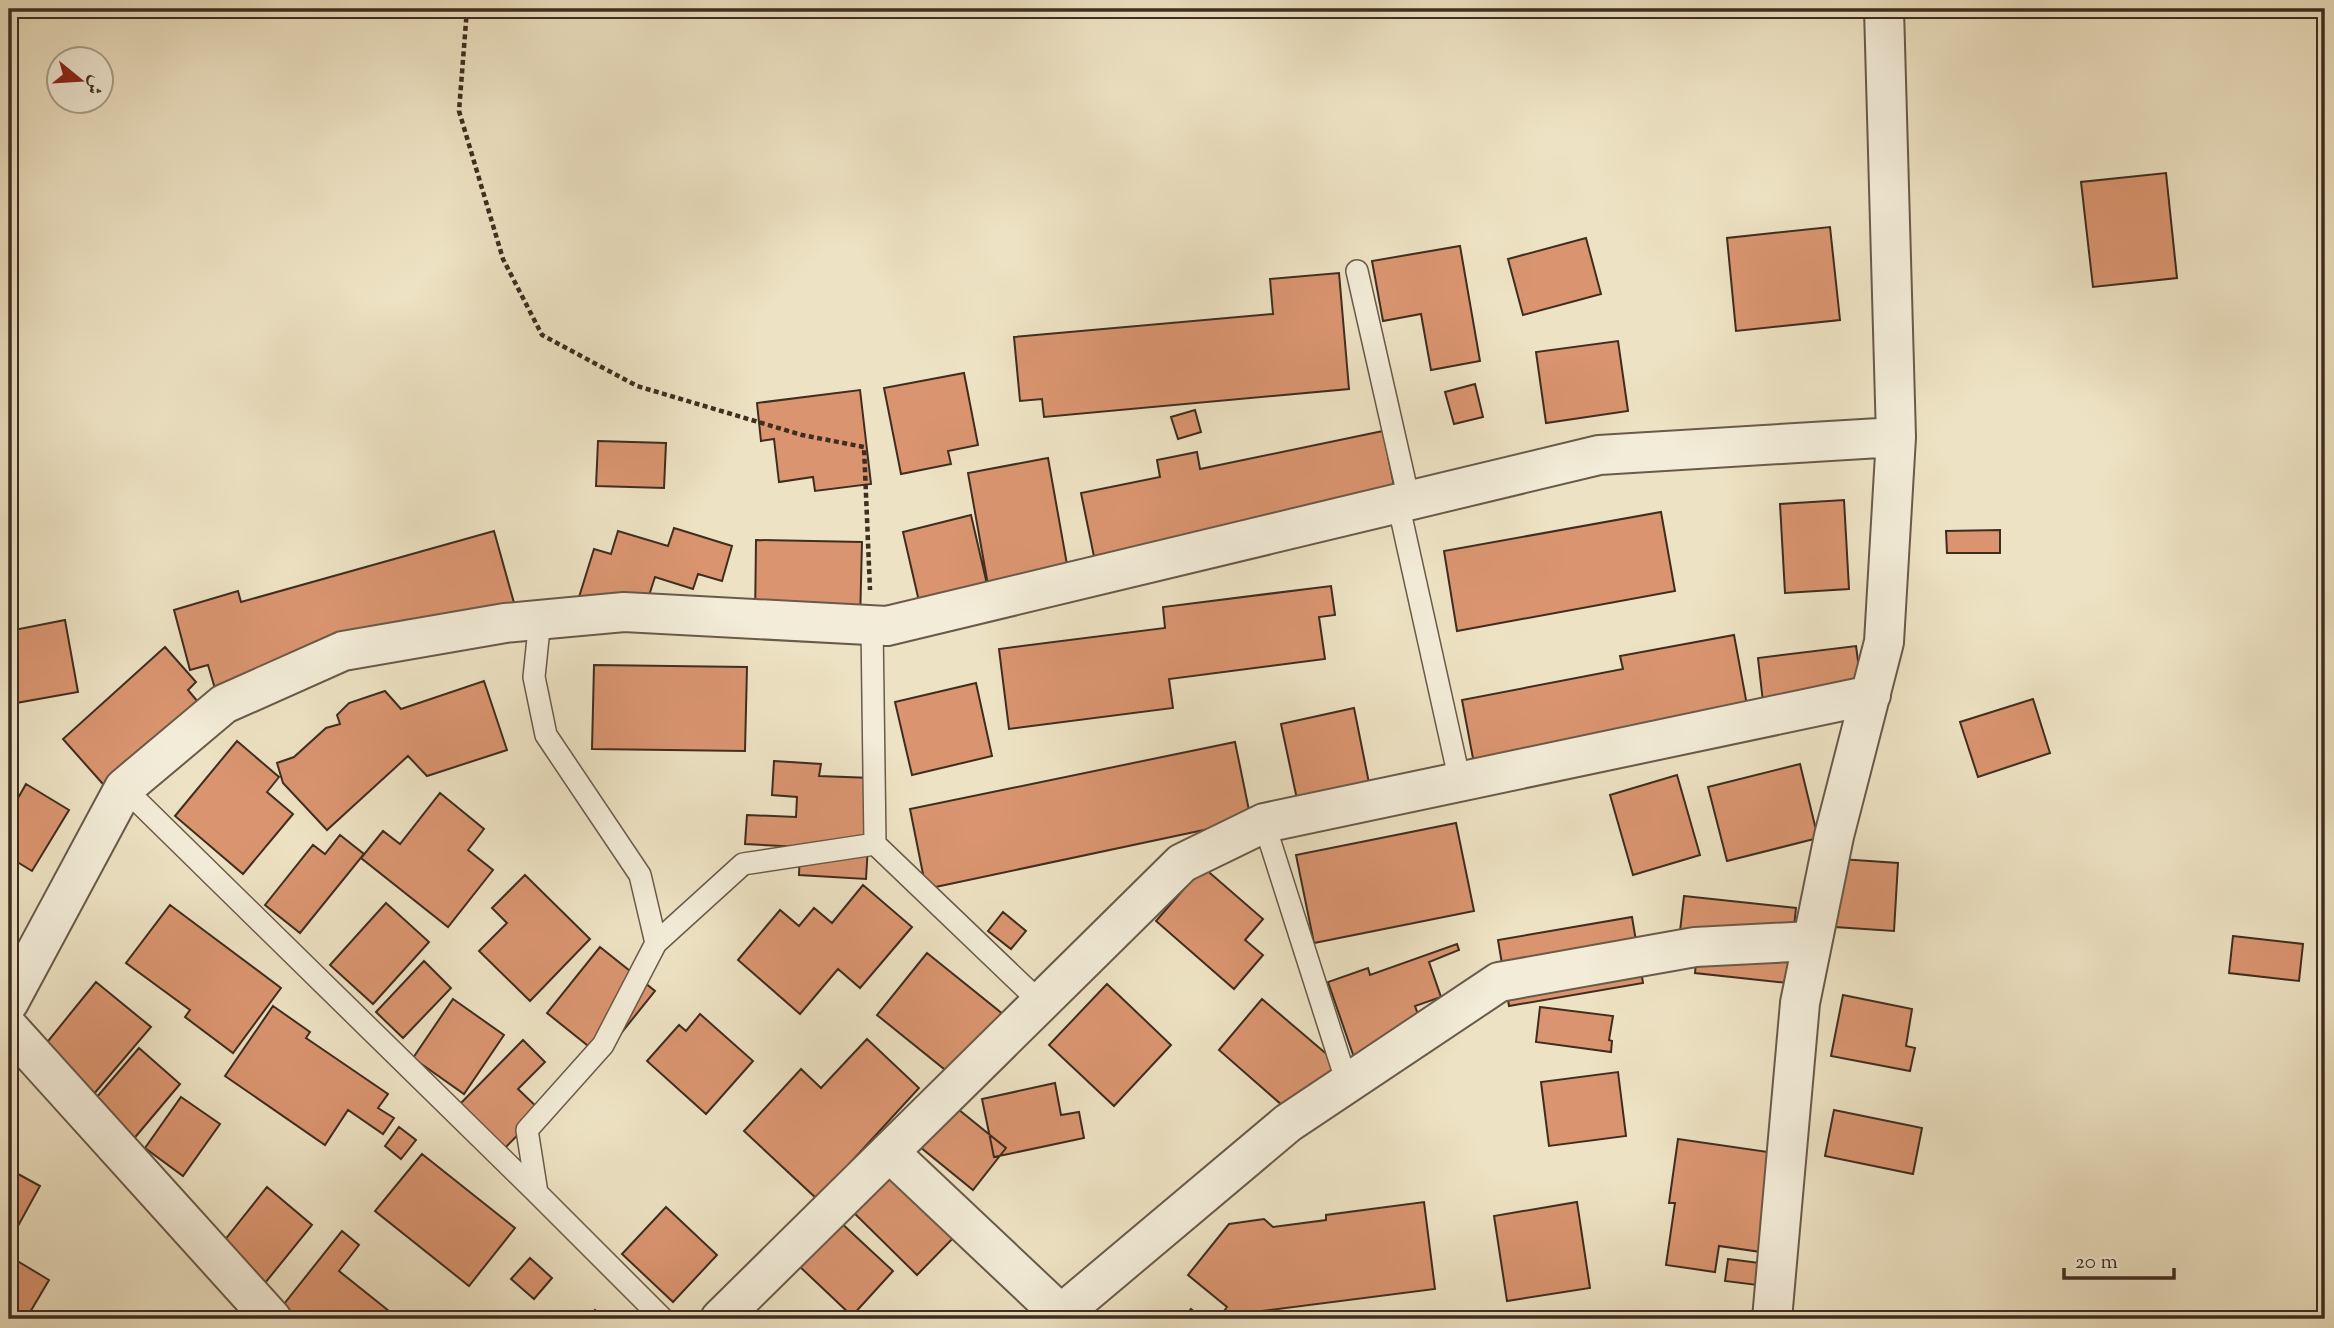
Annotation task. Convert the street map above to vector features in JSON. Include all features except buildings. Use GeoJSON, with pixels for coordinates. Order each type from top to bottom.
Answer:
{"type":"FeatureCollection","features":[{"type":"Feature","properties":{"kind":"street"},"geometry":{"type":"LineString","coordinates":[[1772,1319],[1800,1003],[1834,836],[1884,642],[1896,436],[1884,9]]}},
{"type":"Feature","properties":{"kind":"street"},"geometry":{"type":"LineString","coordinates":[[9,1002],[124,788],[224,704],[343,651],[505,623],[624,612],[887,626],[1600,455],[1896,436]]}},
{"type":"Feature","properties":{"kind":"street"},"geometry":{"type":"LineString","coordinates":[[720,1319],[1182,863],[1264,823],[1871,695]]}},
{"type":"Feature","properties":{"kind":"street"},"geometry":{"type":"LineString","coordinates":[[890,1152],[1063,1317],[1288,1123],[1499,982],[1695,947],[1812,941]]}},
{"type":"Feature","properties":{"kind":"street"},"geometry":{"type":"LineString","coordinates":[[9,1028],[272,1319]]}},
{"type":"Feature","properties":{"kind":"lane"},"geometry":{"type":"LineString","coordinates":[[1357,271],[1460,782]]}},
{"type":"Feature","properties":{"kind":"lane"},"geometry":{"type":"LineString","coordinates":[[540,620],[534,677],[546,735],[640,875],[656,943]]}},
{"type":"Feature","properties":{"kind":"lane"},"geometry":{"type":"LineString","coordinates":[[872,625],[875,844],[1041,1003]]}},
{"type":"Feature","properties":{"kind":"lane"},"geometry":{"type":"LineString","coordinates":[[124,788],[663,1319]]}},
{"type":"Feature","properties":{"kind":"lane"},"geometry":{"type":"LineString","coordinates":[[1264,823],[1347,1083]]}},
{"type":"Feature","properties":{"kind":"lane"},"geometry":{"type":"LineString","coordinates":[[537,1193],[527,1130],[603,1045],[656,943],[743,864],[875,844]]}},
{"type":"Feature","properties":{"kind":"path"},"geometry":{"type":"LineString","coordinates":[[467,9],[459,111],[502,259],[542,335],[637,386],[802,435],[864,447],[872,625]]}}]}
